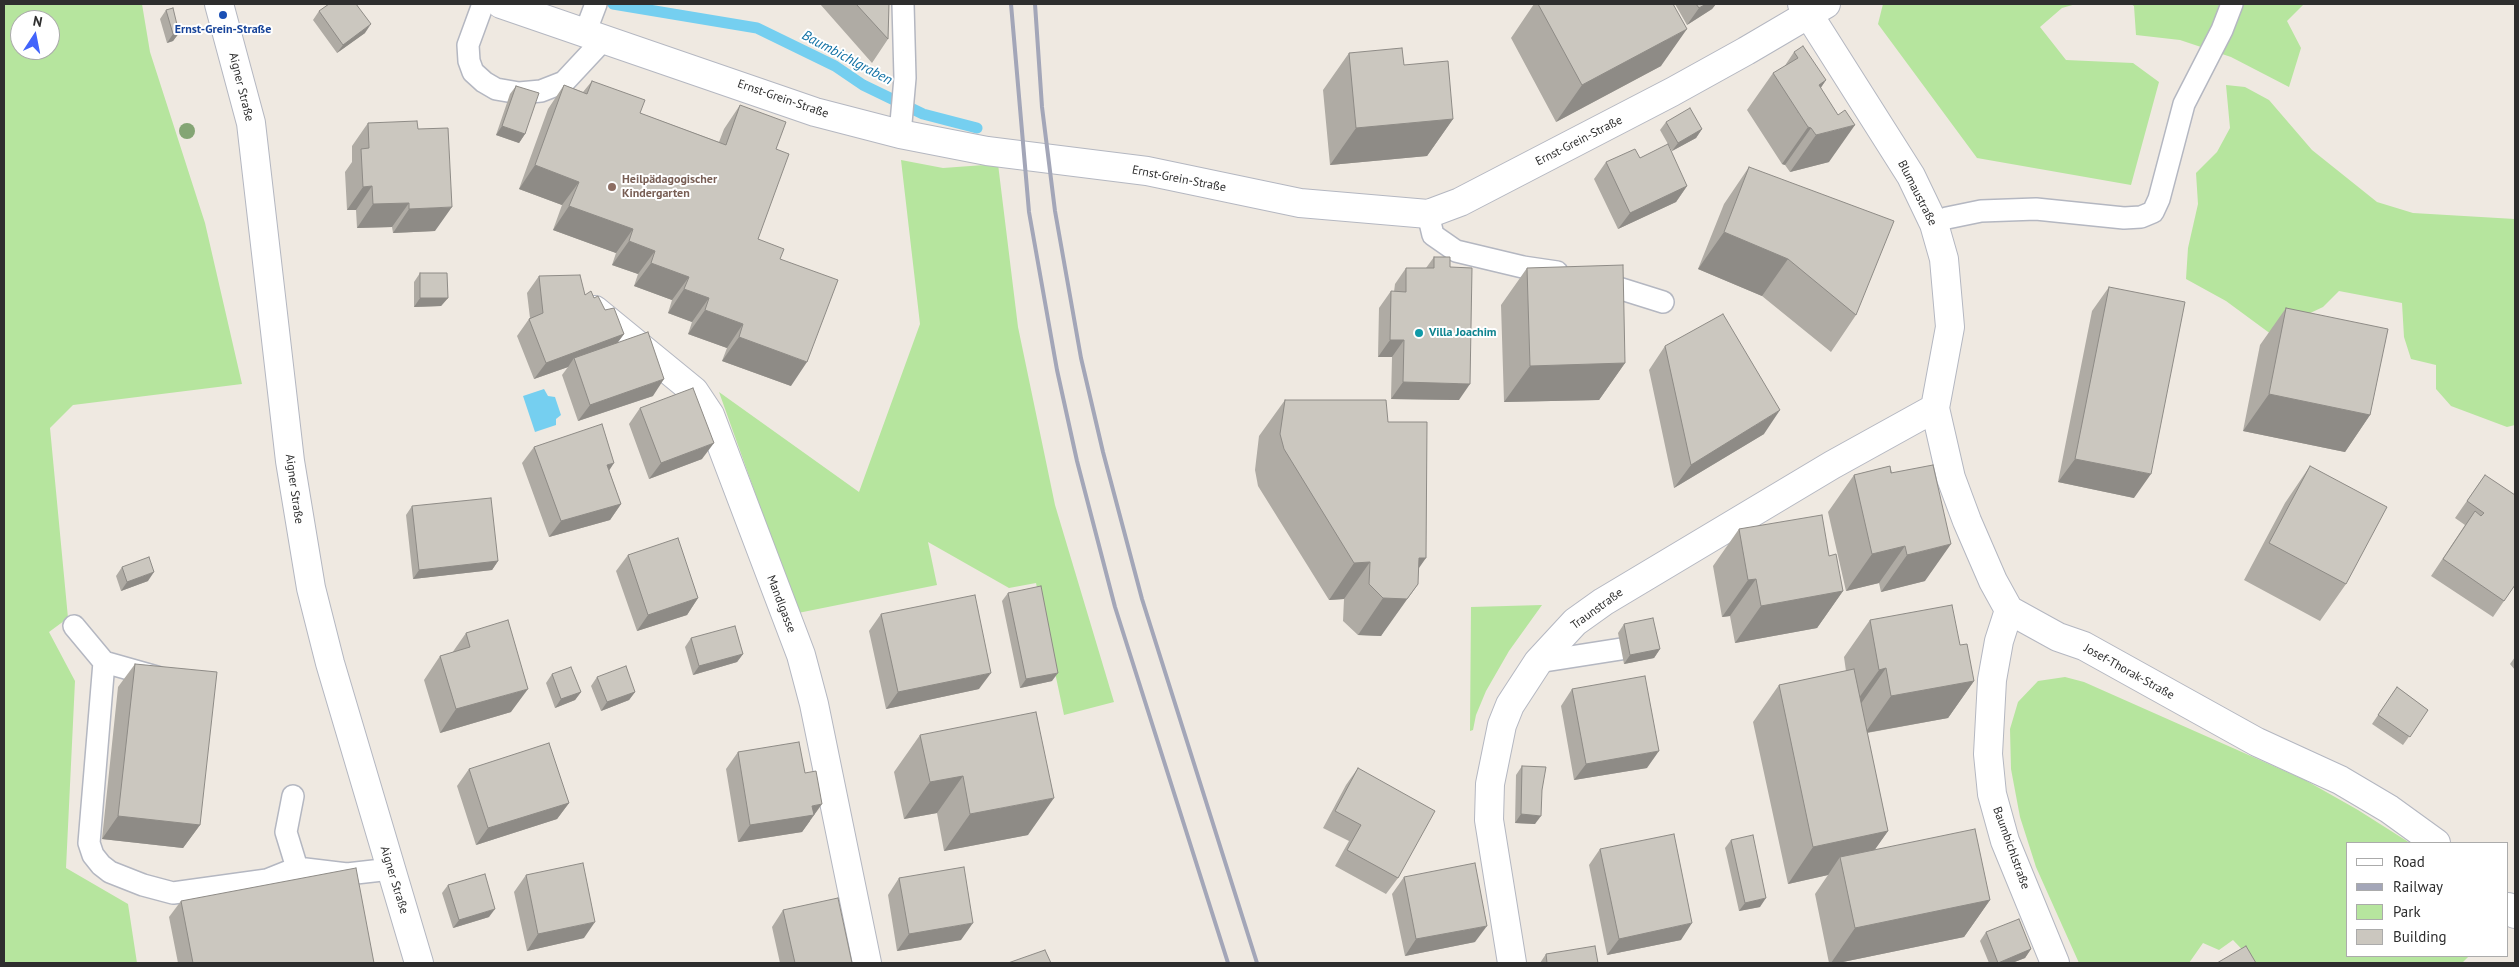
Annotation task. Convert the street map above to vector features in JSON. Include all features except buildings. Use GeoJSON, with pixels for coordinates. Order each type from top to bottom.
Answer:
{"type":"FeatureCollection","features":[{"type":"Feature","properties":{"kind":"street","name":"Aigner Straße"},"geometry":{"type":"LineString","coordinates":[[219,4],[251,123],[290,461],[304,556],[330,663],[419,963]]}},
{"type":"Feature","properties":{"kind":"street","name":"Ernst-Grein-Straße"},"geometry":{"type":"LineString","coordinates":[[501,4],[595,22],[815,112],[901,129],[987,151],[1147,171],[1300,203],[1428,214],[1460,202],[1672,92],[1813,7]]}},
{"type":"Feature","properties":{"kind":"street","name":"Blumaustraße"},"geometry":{"type":"LineString","coordinates":[[1813,7],[1911,176],[1934,224],[1944,259],[1950,326],[1935,408]]}},
{"type":"Feature","properties":{"kind":"street","name":"Mandlgasse"},"geometry":{"type":"LineString","coordinates":[[586,303],[694,391],[710,415],[801,655],[814,704],[867,963]]}},
{"type":"Feature","properties":{"kind":"street"},"geometry":{"type":"LineString","coordinates":[[1935,408],[1951,478],[1992,581],[2009,610]]}},
{"type":"Feature","properties":{"kind":"street","name":"Traunstraße"},"geometry":{"type":"LineString","coordinates":[[1512,963],[1489,820],[1490,784],[1502,725],[1510,706],[1538,662],[1575,622],[1603,602],[1832,465],[1935,408]]}},
{"type":"Feature","properties":{"kind":"street","name":"Josef-Thorak-Straße"},"geometry":{"type":"LineString","coordinates":[[2009,610],[2058,636],[2084,646],[2257,742],[2340,780],[2389,809],[2435,842]]}},
{"type":"Feature","properties":{"kind":"street","name":"Baumbichlstraße"},"geometry":{"type":"LineString","coordinates":[[2009,610],[1992,680],[1988,754],[1992,794],[2005,840],[2055,963]]}},
{"type":"Feature","properties":{"kind":"lane"},"geometry":{"type":"LineString","coordinates":[[483,4],[468,45],[469,62],[473,72],[484,82],[496,89],[518,93],[541,92],[564,82],[595,22]]}},
{"type":"Feature","properties":{"kind":"lane"},"geometry":{"type":"LineString","coordinates":[[901,129],[905,78],[904,4]]}},
{"type":"Feature","properties":{"kind":"lane"},"geometry":{"type":"LineString","coordinates":[[1934,224],[1947,218],[1989,210],[2036,209],[2124,218],[2141,217],[2153,212],[2159,199],[2184,104],[2222,30],[2232,4]]}},
{"type":"Feature","properties":{"kind":"lane"},"geometry":{"type":"LineString","coordinates":[[1428,214],[1433,235],[1456,250],[1523,267],[1579,276],[1663,302]]}},
{"type":"Feature","properties":{"kind":"lane"},"geometry":{"type":"LineString","coordinates":[[74,626],[104,662],[174,681]]}},
{"type":"Feature","properties":{"kind":"lane"},"geometry":{"type":"LineString","coordinates":[[1538,662],[1621,649]]}},
{"type":"Feature","properties":{"kind":"lane"},"geometry":{"type":"LineString","coordinates":[[104,662],[89,843],[93,855],[110,872],[143,885],[173,893],[267,880],[297,868],[347,874],[391,869]]}},
{"type":"Feature","properties":{"kind":"lane"},"geometry":{"type":"LineString","coordinates":[[294,796],[286,832],[297,868]]}},
{"type":"Feature","properties":{"kind":"green space"},"geometry":{"type":"Polygon","coordinates":[[[4,4],[142,4],[150,52],[205,223],[242,384],[73,405],[50,428],[68,618],[49,632],[75,681],[66,868],[128,904],[137,963],[4,963],[4,4]]]}},
{"type":"Feature","properties":{"kind":"green space"},"geometry":{"type":"Polygon","coordinates":[[[1883,4],[2076,4],[2062,8],[2040,27],[2066,60],[2133,63],[2159,82],[2131,185],[1977,158],[1878,24],[1883,4]]]}},
{"type":"Feature","properties":{"kind":"green space"},"geometry":{"type":"Polygon","coordinates":[[[2131,4],[2304,4],[2287,21],[2301,48],[2289,87],[2231,57],[2180,40],[2136,35],[2134,6],[2131,4]]]}},
{"type":"Feature","properties":{"kind":"green space"},"geometry":{"type":"Polygon","coordinates":[[[2226,85],[2245,87],[2269,100],[2312,150],[2377,202],[2413,213],[2515,219],[2515,425],[2507,427],[2451,406],[2436,389],[2436,365],[2411,359],[2404,337],[2402,303],[2339,291],[2323,307],[2306,315],[2279,340],[2226,301],[2186,279],[2188,248],[2198,204],[2196,173],[2217,152],[2230,128],[2226,85]]]}},
{"type":"Feature","properties":{"kind":"green space"},"geometry":{"type":"Polygon","coordinates":[[[901,160],[943,168],[998,164],[1018,327],[1055,505],[1114,702],[1064,715],[1036,583],[1009,588],[928,542],[937,585],[798,613],[719,392],[859,492],[920,324],[901,160]]]}},
{"type":"Feature","properties":{"kind":"green space"},"geometry":{"type":"Polygon","coordinates":[[[1542,605],[1509,651],[1486,691],[1476,715],[1473,730],[1470,731],[1471,607],[1542,605]]]}},
{"type":"Feature","properties":{"kind":"green space"},"geometry":{"type":"Polygon","coordinates":[[[2065,677],[2084,682],[2305,780],[2358,810],[2408,842],[2346,842],[2346,957],[2468,957],[2462,963],[2255,963],[2233,940],[2219,950],[2203,943],[2189,963],[2079,963],[2036,867],[2020,817],[2011,769],[2010,729],[2018,702],[2038,681],[2065,677]]]}},
{"type":"Feature","properties":{"kind":"water"},"geometry":{"type":"Polygon","coordinates":[[[544,389],[548,396],[555,397],[561,415],[556,419],[556,425],[535,432],[523,396],[544,389]]]}},
{"type":"Feature","properties":{"kind":"waterway","name":"Baumbichlgraben"},"geometry":{"type":"LineString","coordinates":[[613,4],[757,28],[835,66],[863,85],[923,114],[977,128]]}},
{"type":"Feature","properties":{"kind":"railway"},"geometry":{"type":"LineString","coordinates":[[1011,4],[1029,212],[1057,370],[1077,461],[1115,607],[1228,963]]}},
{"type":"Feature","properties":{"kind":"railway"},"geometry":{"type":"LineString","coordinates":[[1035,4],[1042,107],[1055,211],[1081,358],[1103,452],[1142,599],[1257,963]]}},
{"type":"Feature","properties":{"kind":"place","name":"Ernst-Grein-Straße"},"geometry":{"type":"Point","coordinates":[223,15]}},
{"type":"Feature","properties":{"kind":"place","name":"Heilpädagogischer Kindergarten"},"geometry":{"type":"Point","coordinates":[612,187]}},
{"type":"Feature","properties":{"kind":"place","name":"Villa Joachim"},"geometry":{"type":"Point","coordinates":[1419,333]}}]}
